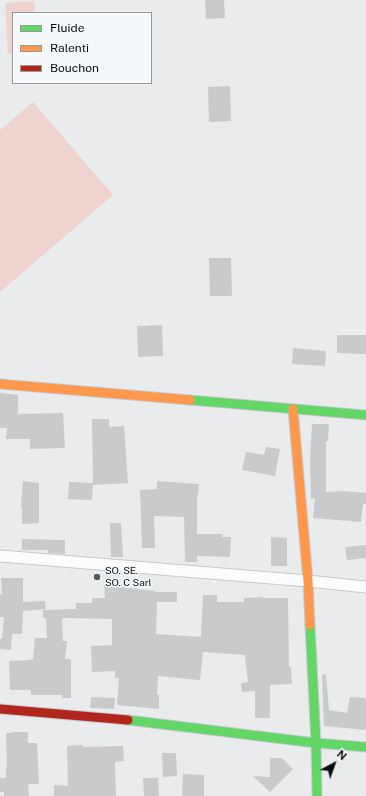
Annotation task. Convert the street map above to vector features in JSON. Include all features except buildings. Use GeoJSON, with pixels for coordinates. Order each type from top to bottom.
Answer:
{"type":"FeatureCollection","features":[{"type":"Feature","properties":{"kind":"street"},"geometry":{"type":"LineString","coordinates":[[0,384],[366,415]]}},
{"type":"Feature","properties":{"kind":"street"},"geometry":{"type":"LineString","coordinates":[[293,409],[308,581],[316,743],[317,796]]}},
{"type":"Feature","properties":{"kind":"street"},"geometry":{"type":"LineString","coordinates":[[0,556],[366,587]]}},
{"type":"Feature","properties":{"kind":"street"},"geometry":{"type":"LineString","coordinates":[[0,709],[135,721],[316,743],[366,747]]}},
{"type":"Feature","properties":{"kind":"shaded area"},"geometry":{"type":"Polygon","coordinates":[[[34,1],[35,12],[12,12],[12,53],[8,54],[5,3],[34,1]]]}},
{"type":"Feature","properties":{"kind":"shaded area"},"geometry":{"type":"Polygon","coordinates":[[[33,102],[113,195],[0,292],[0,130],[33,102]]]}},
{"type":"Feature","properties":{"kind":"traffic: fast"},"geometry":{"type":"LineString","coordinates":[[190,400],[366,415]]}},
{"type":"Feature","properties":{"kind":"traffic: fast"},"geometry":{"type":"LineString","coordinates":[[310,625],[317,796]]}},
{"type":"Feature","properties":{"kind":"traffic: fast"},"geometry":{"type":"LineString","coordinates":[[128,720],[316,743],[366,747]]}},
{"type":"Feature","properties":{"kind":"traffic: slow"},"geometry":{"type":"LineString","coordinates":[[0,384],[190,400]]}},
{"type":"Feature","properties":{"kind":"traffic: slow"},"geometry":{"type":"LineString","coordinates":[[293,409],[308,581],[310,625]]}},
{"type":"Feature","properties":{"kind":"traffic: jam"},"geometry":{"type":"LineString","coordinates":[[0,709],[128,720]]}},
{"type":"Feature","properties":{"kind":"place","name":"SO. SE. SO. C Sarl"},"geometry":{"type":"Point","coordinates":[97,577]}}]}
